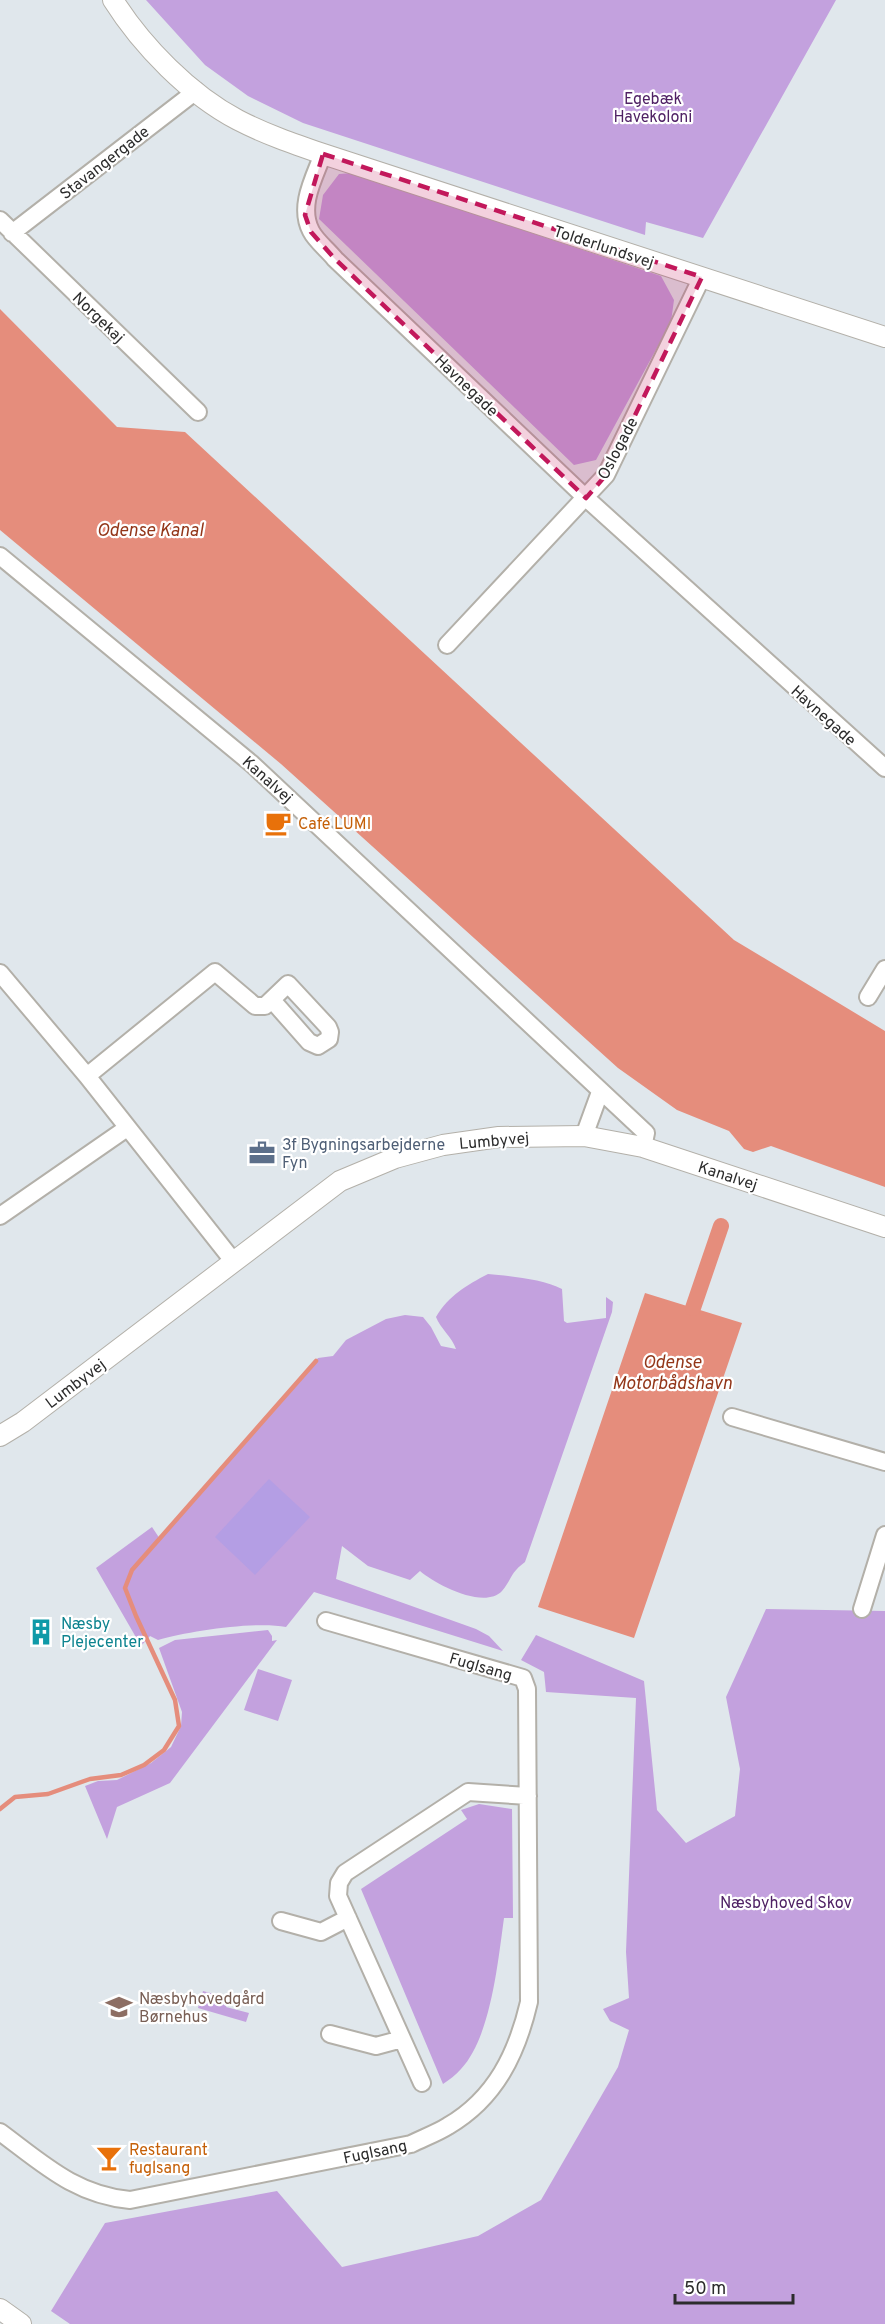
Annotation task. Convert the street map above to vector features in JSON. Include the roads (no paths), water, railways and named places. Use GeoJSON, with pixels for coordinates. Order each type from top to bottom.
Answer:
{"type":"FeatureCollection","features":[{"type":"Feature","properties":{"kind":"street"},"geometry":{"type":"LineString","coordinates":[[113,0],[152,49],[175,74],[196,91],[236,119],[265,133],[323,154]]}},
{"type":"Feature","properties":{"kind":"street","name":"Stavangergade"},"geometry":{"type":"LineString","coordinates":[[12,233],[196,91]]}},
{"type":"Feature","properties":{"kind":"street","name":"Tolderlundsvej"},"geometry":{"type":"LineString","coordinates":[[323,154],[885,337]]}},
{"type":"Feature","properties":{"kind":"street","name":"Havnegade"},"geometry":{"type":"LineString","coordinates":[[323,154],[307,199],[305,215],[311,232],[336,259],[586,498],[885,768]]}},
{"type":"Feature","properties":{"kind":"street","name":"Norgekaj"},"geometry":{"type":"LineString","coordinates":[[0,220],[198,412]]}},
{"type":"Feature","properties":{"kind":"street","name":"Oslogade"},"geometry":{"type":"LineString","coordinates":[[447,645],[606,475],[702,278]]}},
{"type":"Feature","properties":{"kind":"street","name":"Kanalvej"},"geometry":{"type":"LineString","coordinates":[[0,556],[252,764],[646,1133],[643,1147],[885,1227]]}},
{"type":"Feature","properties":{"kind":"street"},"geometry":{"type":"LineString","coordinates":[[868,997],[885,969]]}},
{"type":"Feature","properties":{"kind":"street"},"geometry":{"type":"LineString","coordinates":[[87,1076],[215,972],[255,1006],[265,1006],[272,1000]]}},
{"type":"Feature","properties":{"kind":"street"},"geometry":{"type":"LineString","coordinates":[[0,973],[87,1076],[234,1262]]}},
{"type":"Feature","properties":{"kind":"street"},"geometry":{"type":"LineString","coordinates":[[584,1136],[600,1092]]}},
{"type":"Feature","properties":{"kind":"street"},"geometry":{"type":"LineString","coordinates":[[0,1216],[127,1128]]}},
{"type":"Feature","properties":{"kind":"street","name":"Lumbyvej"},"geometry":{"type":"LineString","coordinates":[[0,1436],[22,1422],[340,1181],[394,1158],[443,1145],[499,1137],[584,1136],[643,1147]]}},
{"type":"Feature","properties":{"kind":"street"},"geometry":{"type":"LineString","coordinates":[[732,1417],[885,1462]]}},
{"type":"Feature","properties":{"kind":"street"},"geometry":{"type":"LineString","coordinates":[[862,1609],[885,1535]]}},
{"type":"Feature","properties":{"kind":"street","name":"Fuglsang"},"geometry":{"type":"LineString","coordinates":[[0,2132],[50,2169],[90,2193],[130,2200],[411,2144],[450,2126],[480,2101],[506,2069],[521,2035],[529,2002],[527,1689],[522,1678],[326,1621]]}},
{"type":"Feature","properties":{"kind":"street"},"geometry":{"type":"LineString","coordinates":[[422,2083],[338,1896],[339,1883],[345,1873],[357,1864],[468,1792],[528,1796]]}},
{"type":"Feature","properties":{"kind":"street"},"geometry":{"type":"LineString","coordinates":[[281,1921],[321,1932],[348,1918]]}},
{"type":"Feature","properties":{"kind":"street"},"geometry":{"type":"LineString","coordinates":[[330,2034],[376,2046],[402,2039]]}},
{"type":"Feature","properties":{"kind":"water","name":"Odense Kanal"},"geometry":{"type":"Polygon","coordinates":[[[0,309],[117,427],[185,432],[734,940],[885,1031],[885,1187],[771,1146],[753,1152],[744,1149],[729,1131],[677,1110],[618,1068],[281,764],[0,530],[0,309]]]}},
{"type":"Feature","properties":{"kind":"water","name":"Odense Motorbådshavn"},"geometry":{"type":"Polygon","coordinates":[[[645,1293],[742,1323],[634,1638],[538,1607],[645,1293]]]}},
{"type":"Feature","properties":{"kind":"waterway"},"geometry":{"type":"LineString","coordinates":[[693,1308],[721,1226]]}},
{"type":"Feature","properties":{"kind":"waterway"},"geometry":{"type":"LineString","coordinates":[[0,1809],[15,1797],[48,1794],[90,1779],[121,1775],[144,1765],[164,1750],[179,1726],[175,1700],[125,1588],[132,1570],[316,1361]]}},
{"type":"Feature","properties":{"kind":"place","name":"Café LUMI"},"geometry":{"type":"Point","coordinates":[278,823]}},
{"type":"Feature","properties":{"kind":"place","name":"3f Bygningsarbejderne Fyn"},"geometry":{"type":"Point","coordinates":[262,1153]}},
{"type":"Feature","properties":{"kind":"place","name":"Næsby Plejecenter"},"geometry":{"type":"Point","coordinates":[41,1632]}},
{"type":"Feature","properties":{"kind":"place","name":"Næsbyhovedgård Børnehus"},"geometry":{"type":"Point","coordinates":[119,2007]}},
{"type":"Feature","properties":{"kind":"place","name":"Restaurant fuglsang"},"geometry":{"type":"Point","coordinates":[109,2158]}},
{"type":"Feature","properties":{"kind":"park label","name":"Egebæk Havekoloni"},"geometry":{"type":"Point","coordinates":[653,107]}},
{"type":"Feature","properties":{"kind":"park label","name":"Næsbyhoved Skov"},"geometry":{"type":"Point","coordinates":[786,1902]}}]}
